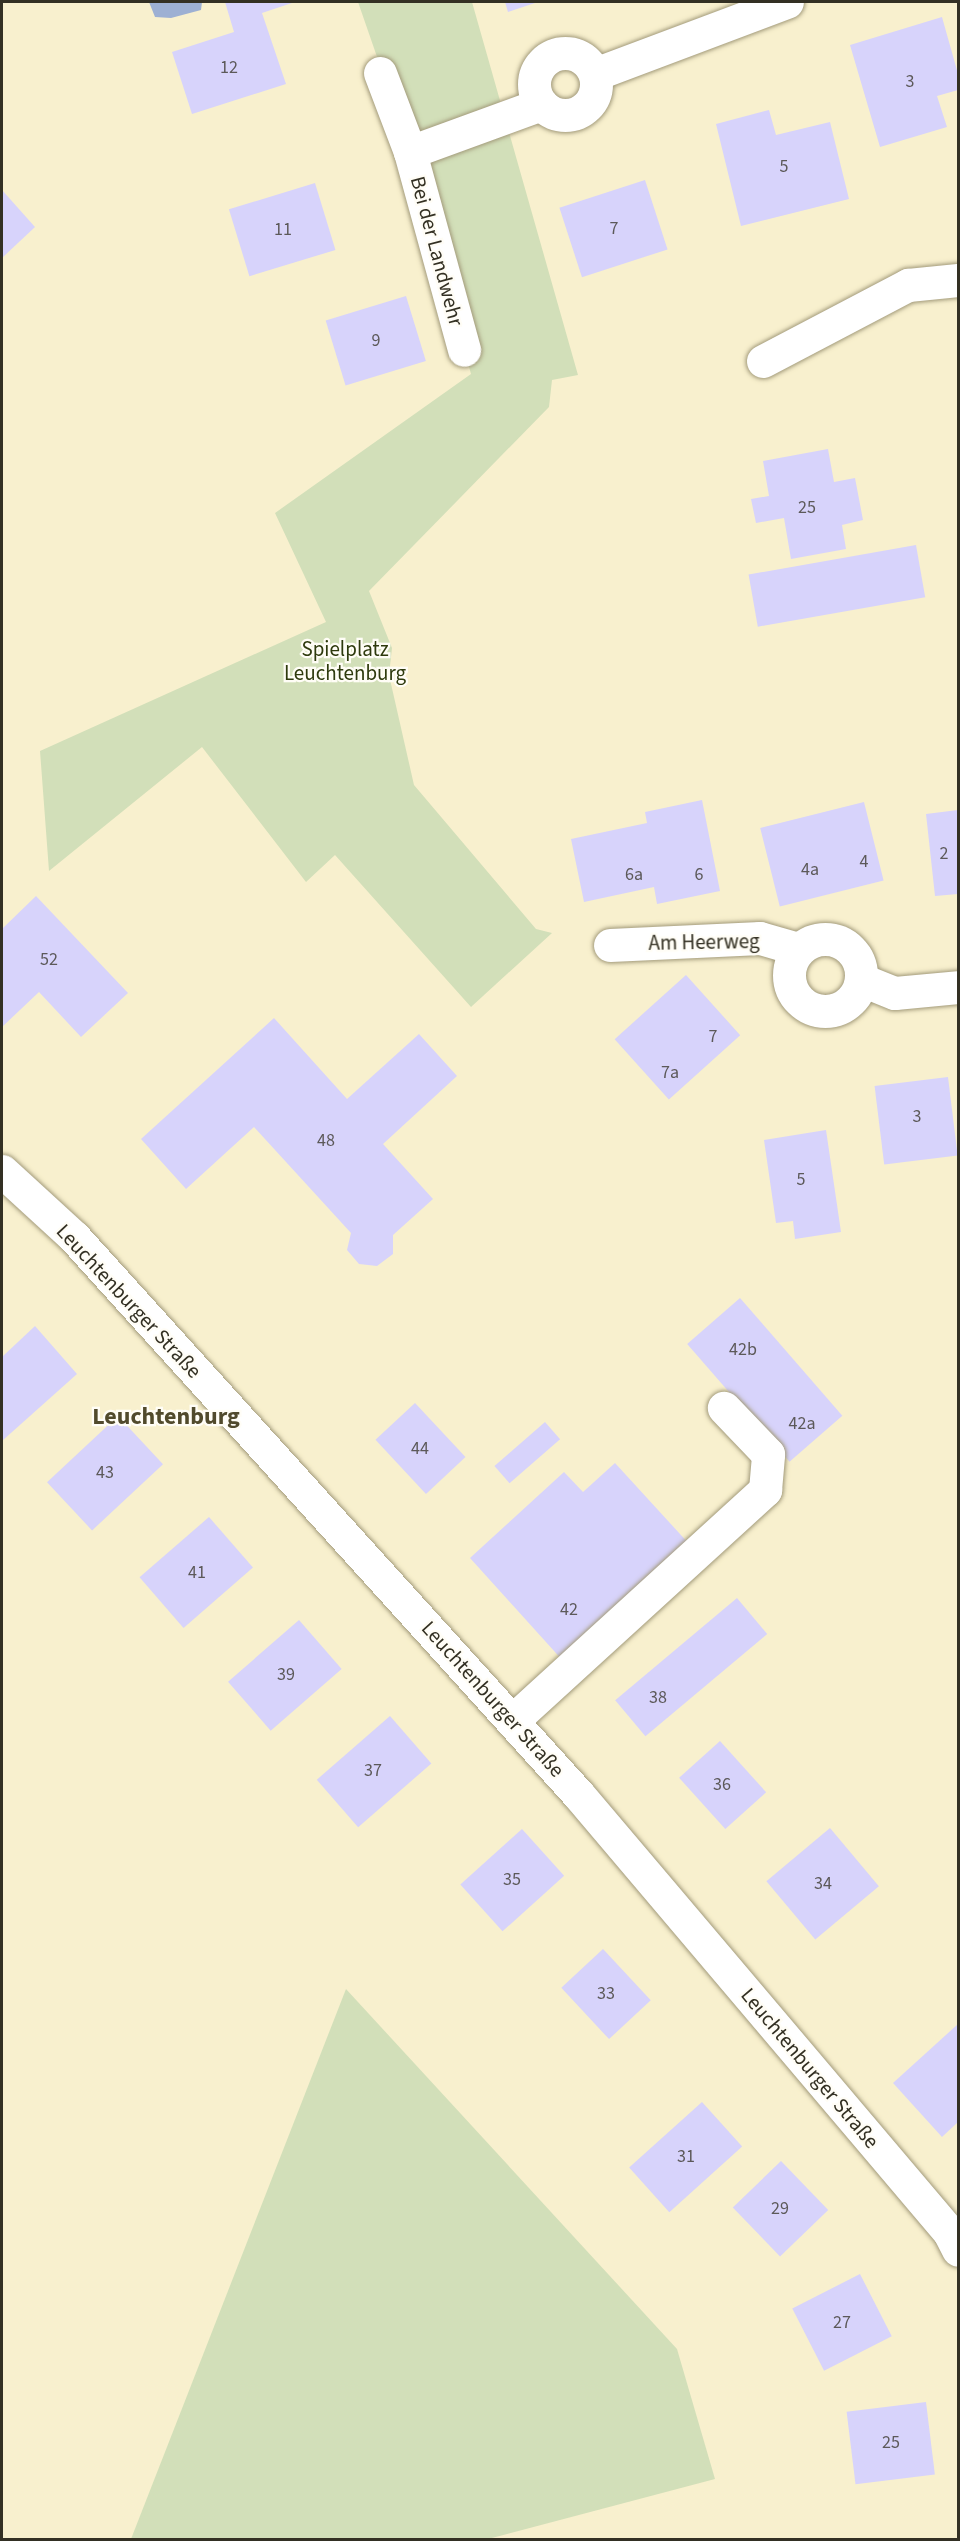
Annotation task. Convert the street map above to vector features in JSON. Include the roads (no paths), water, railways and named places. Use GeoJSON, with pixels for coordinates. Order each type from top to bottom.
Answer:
{"type":"FeatureCollection","features":[{"type":"Feature","properties":{"kind":"street"},"geometry":{"type":"LineString","coordinates":[[595,74],[787,2]]}},
{"type":"Feature","properties":{"kind":"street"},"geometry":{"type":"LineString","coordinates":[[556,53],[580,55],[595,74],[597,86],[586,108],[561,115],[541,104],[534,84],[538,69],[556,53]]}},
{"type":"Feature","properties":{"kind":"street","name":"Bei der Landwehr"},"geometry":{"type":"LineString","coordinates":[[380,73],[410,152],[464,350]]}},
{"type":"Feature","properties":{"kind":"street","name":"Bei der Landwehr"},"geometry":{"type":"LineString","coordinates":[[410,152],[541,104]]}},
{"type":"Feature","properties":{"kind":"street"},"geometry":{"type":"LineString","coordinates":[[763,361],[908,285],[958,280]]}},
{"type":"Feature","properties":{"kind":"street","name":"Am Heerweg"},"geometry":{"type":"LineString","coordinates":[[610,945],[760,938],[798,949]]}},
{"type":"Feature","properties":{"kind":"street"},"geometry":{"type":"LineString","coordinates":[[818,939],[841,942],[858,958],[862,980],[854,998],[841,1007],[821,1011],[808,1007],[797,998],[789,976],[798,949],[818,939]]}},
{"type":"Feature","properties":{"kind":"street"},"geometry":{"type":"LineString","coordinates":[[862,980],[895,993],[958,987]]}},
{"type":"Feature","properties":{"kind":"street","name":"Leuchtenburger Straße"},"geometry":{"type":"LineString","coordinates":[[2,1171],[74,1237],[512,1721],[949,2232],[958,2250]]}},
{"type":"Feature","properties":{"kind":"street"},"geometry":{"type":"LineString","coordinates":[[512,1721],[765,1490],[768,1454],[724,1408]]}},
{"type":"Feature","properties":{"kind":"water"},"geometry":{"type":"Polygon","coordinates":[[[149,2],[202,2],[201,10],[171,18],[155,17],[149,2]]]}},
{"type":"Feature","properties":{"kind":"district","name":"Leuchtenburg"},"geometry":{"type":"Point","coordinates":[166,1417]}},
{"type":"Feature","properties":{"kind":"park label","name":"Spielplatz Leuchtenburg"},"geometry":{"type":"Point","coordinates":[345,661]}}]}
